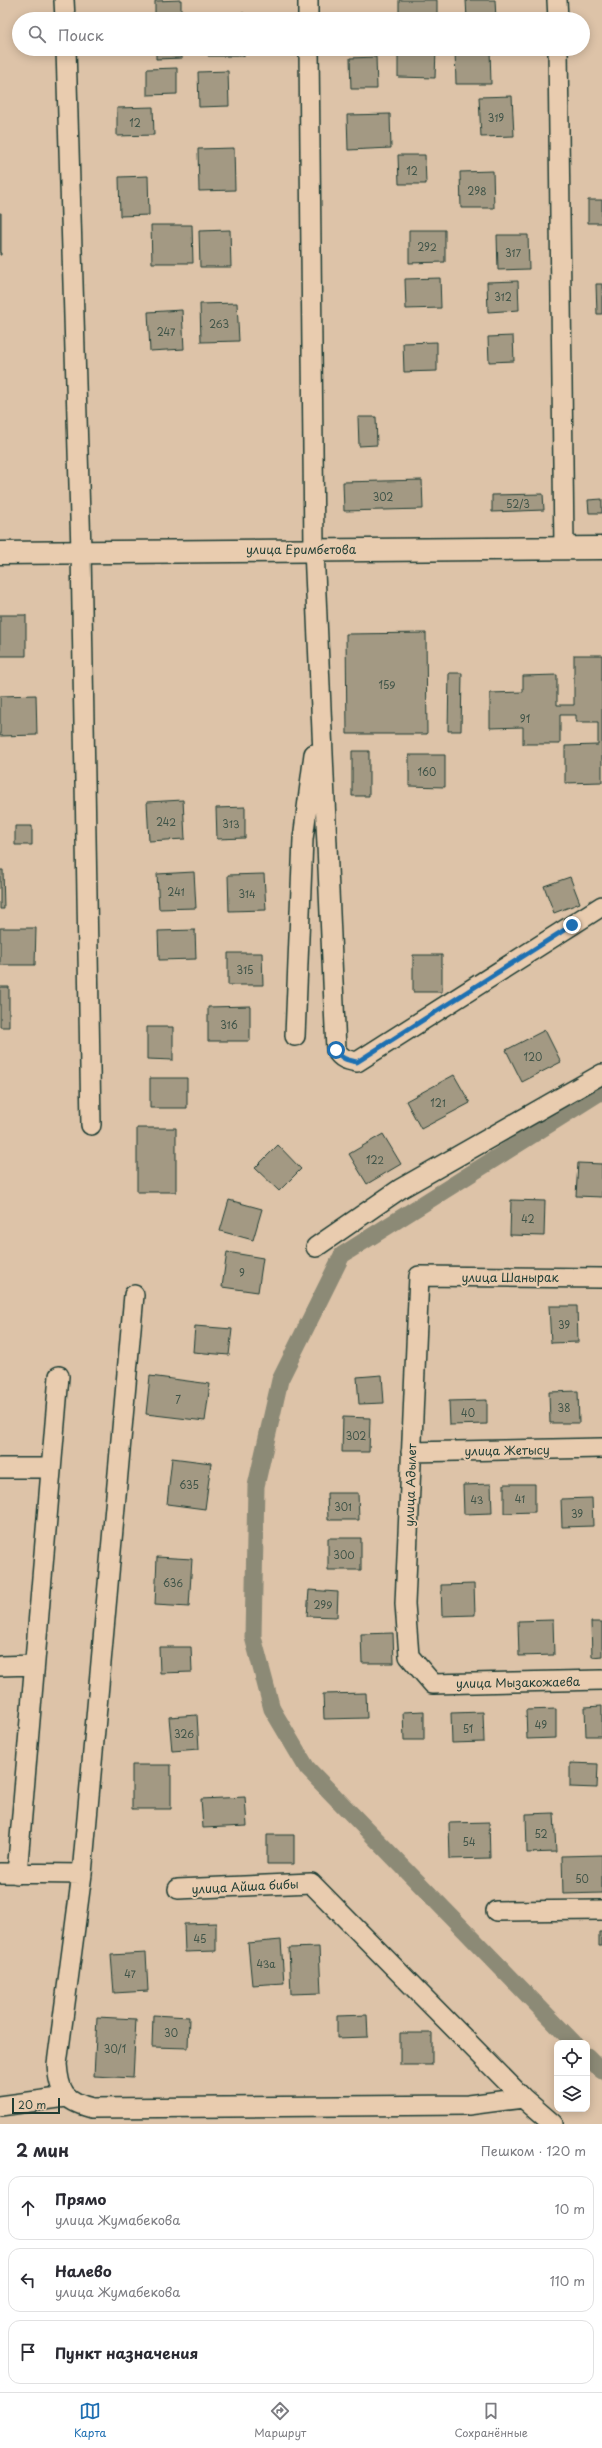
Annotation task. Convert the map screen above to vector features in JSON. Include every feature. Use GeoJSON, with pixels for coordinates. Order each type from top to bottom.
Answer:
{"type":"FeatureCollection","features":[{"type":"Feature","properties":{"kind":"main road","name":"улица Еримбетова"},"geometry":{"type":"LineString","coordinates":[[0,553],[314,549],[602,548]]}},
{"type":"Feature","properties":{"kind":"street"},"geometry":{"type":"LineString","coordinates":[[64,0],[65,12]]}},
{"type":"Feature","properties":{"kind":"street"},"geometry":{"type":"LineString","coordinates":[[308,0],[308,12]]}},
{"type":"Feature","properties":{"kind":"street"},"geometry":{"type":"LineString","coordinates":[[557,0],[558,12]]}},
{"type":"Feature","properties":{"kind":"street"},"geometry":{"type":"LineString","coordinates":[[66,56],[81,551],[91,1125]]}},
{"type":"Feature","properties":{"kind":"street"},"geometry":{"type":"LineString","coordinates":[[309,56],[314,549],[336,1050],[340,1056],[347,1060],[357,1062],[602,906]]}},
{"type":"Feature","properties":{"kind":"street"},"geometry":{"type":"LineString","coordinates":[[558,56],[564,547]]}},
{"type":"Feature","properties":{"kind":"street"},"geometry":{"type":"LineString","coordinates":[[295,1036],[303,839],[320,699]]}},
{"type":"Feature","properties":{"kind":"street"},"geometry":{"type":"LineString","coordinates":[[316,1247],[400,1190],[602,1074]]}},
{"type":"Feature","properties":{"kind":"street","name":"улица Шанырак"},"geometry":{"type":"LineString","coordinates":[[419,1276],[602,1278]]}},
{"type":"Feature","properties":{"kind":"street","name":"улица Адылет"},"geometry":{"type":"LineString","coordinates":[[419,1276],[406,1604],[409,1656],[433,1684]]}},
{"type":"Feature","properties":{"kind":"street"},"geometry":{"type":"LineString","coordinates":[[134,1295],[82,1874],[57,2064],[59,2085],[66,2097],[79,2105],[92,2108],[468,2106],[523,2098],[553,2124]]}},
{"type":"Feature","properties":{"kind":"street"},"geometry":{"type":"LineString","coordinates":[[59,1376],[34,1665],[8,1874],[82,1874]]}},
{"type":"Feature","properties":{"kind":"street","name":"улица Жетысу"},"geometry":{"type":"LineString","coordinates":[[412,1452],[602,1448]]}},
{"type":"Feature","properties":{"kind":"street"},"geometry":{"type":"LineString","coordinates":[[0,1468],[51,1468]]}},
{"type":"Feature","properties":{"kind":"street"},"geometry":{"type":"LineString","coordinates":[[0,1666],[34,1665]]}},
{"type":"Feature","properties":{"kind":"street","name":"улица Мызакожаева"},"geometry":{"type":"LineString","coordinates":[[433,1684],[602,1680]]}},
{"type":"Feature","properties":{"kind":"street","name":"улица Айша бибы"},"geometry":{"type":"LineString","coordinates":[[178,1889],[311,1883],[523,2098]]}},
{"type":"Feature","properties":{"kind":"street"},"geometry":{"type":"LineString","coordinates":[[496,1911],[602,1910]]}},
{"type":"Feature","properties":{"kind":"street"},"geometry":{"type":"LineString","coordinates":[[0,2106],[66,2097]]}},
{"type":"Feature","properties":{"kind":"building"},"geometry":{"type":"Polygon","coordinates":[[[181,0],[181,12],[155,12],[155,1],[181,0]]]}},
{"type":"Feature","properties":{"kind":"building"},"geometry":{"type":"Polygon","coordinates":[[[399,0],[437,0],[437,12],[399,12],[399,0]]]}},
{"type":"Feature","properties":{"kind":"building"},"geometry":{"type":"Polygon","coordinates":[[[466,0],[495,0],[496,12],[467,12],[466,0]]]}},
{"type":"Feature","properties":{"kind":"building"},"geometry":{"type":"Polygon","coordinates":[[[156,56],[182,56],[182,58],[156,59],[156,56]]]}},
{"type":"Feature","properties":{"kind":"building"},"geometry":{"type":"Polygon","coordinates":[[[398,56],[436,56],[435,78],[398,77],[398,56]]]}},
{"type":"Feature","properties":{"kind":"building"},"geometry":{"type":"Polygon","coordinates":[[[455,56],[490,56],[491,84],[456,84],[455,56]]]}},
{"type":"Feature","properties":{"kind":"building"},"geometry":{"type":"Polygon","coordinates":[[[376,57],[377,89],[351,89],[350,58],[376,57]]]}},
{"type":"Feature","properties":{"kind":"building"},"geometry":{"type":"Polygon","coordinates":[[[177,68],[177,94],[147,95],[147,69],[177,68]]]}},
{"type":"Feature","properties":{"kind":"building"},"geometry":{"type":"Polygon","coordinates":[[[228,71],[229,106],[199,107],[198,72],[228,71]]]}},
{"type":"Feature","properties":{"kind":"building"},"geometry":{"type":"Polygon","coordinates":[[[512,96],[514,136],[481,137],[479,97],[512,96]]]}},
{"type":"Feature","properties":{"kind":"building"},"geometry":{"type":"Polygon","coordinates":[[[153,107],[154,135],[117,136],[117,108],[153,107]]]}},
{"type":"Feature","properties":{"kind":"building"},"geometry":{"type":"Polygon","coordinates":[[[390,114],[391,148],[348,150],[347,115],[390,114]]]}},
{"type":"Feature","properties":{"kind":"building"},"geometry":{"type":"Polygon","coordinates":[[[234,148],[235,190],[199,191],[198,149],[234,148]]]}},
{"type":"Feature","properties":{"kind":"building"},"geometry":{"type":"Polygon","coordinates":[[[398,155],[425,155],[426,184],[399,184],[398,155]]]}},
{"type":"Feature","properties":{"kind":"building"},"geometry":{"type":"Polygon","coordinates":[[[493,171],[494,208],[461,208],[460,172],[493,171]]]}},
{"type":"Feature","properties":{"kind":"building"},"geometry":{"type":"Polygon","coordinates":[[[148,176],[149,215],[120,216],[119,177],[148,176]]]}},
{"type":"Feature","properties":{"kind":"building"},"geometry":{"type":"Polygon","coordinates":[[[588,200],[602,200],[602,223],[588,223],[588,200]]]}},
{"type":"Feature","properties":{"kind":"building"},"geometry":{"type":"Polygon","coordinates":[[[1,213],[1,255],[0,255],[1,213]]]}},
{"type":"Feature","properties":{"kind":"building"},"geometry":{"type":"Polygon","coordinates":[[[151,225],[192,225],[193,263],[152,263],[151,225]]]}},
{"type":"Feature","properties":{"kind":"building"},"geometry":{"type":"Polygon","coordinates":[[[230,230],[231,267],[200,267],[199,231],[230,230]]]}},
{"type":"Feature","properties":{"kind":"building"},"geometry":{"type":"Polygon","coordinates":[[[409,230],[445,230],[445,262],[409,263],[409,230]]]}},
{"type":"Feature","properties":{"kind":"building"},"geometry":{"type":"Polygon","coordinates":[[[497,235],[528,235],[529,269],[498,270],[497,235]]]}},
{"type":"Feature","properties":{"kind":"building"},"geometry":{"type":"Polygon","coordinates":[[[440,278],[441,308],[406,309],[405,279],[440,278]]]}},
{"type":"Feature","properties":{"kind":"building"},"geometry":{"type":"Polygon","coordinates":[[[518,281],[519,310],[488,312],[487,282],[518,281]]]}},
{"type":"Feature","properties":{"kind":"building"},"geometry":{"type":"Polygon","coordinates":[[[596,284],[602,284],[602,314],[597,314],[596,284]]]}},
{"type":"Feature","properties":{"kind":"building"},"geometry":{"type":"Polygon","coordinates":[[[237,303],[239,341],[201,342],[200,304],[237,303]]]}},
{"type":"Feature","properties":{"kind":"building"},"geometry":{"type":"Polygon","coordinates":[[[182,310],[184,349],[150,351],[148,312],[182,310]]]}},
{"type":"Feature","properties":{"kind":"building"},"geometry":{"type":"Polygon","coordinates":[[[513,336],[514,361],[489,362],[488,337],[513,336]]]}},
{"type":"Feature","properties":{"kind":"building"},"geometry":{"type":"Polygon","coordinates":[[[437,342],[437,371],[404,372],[403,343],[437,342]]]}},
{"type":"Feature","properties":{"kind":"building"},"geometry":{"type":"Polygon","coordinates":[[[358,417],[376,417],[377,445],[359,446],[358,417]]]}},
{"type":"Feature","properties":{"kind":"building"},"geometry":{"type":"Polygon","coordinates":[[[422,480],[423,509],[344,511],[343,482],[422,480]]]}},
{"type":"Feature","properties":{"kind":"building"},"geometry":{"type":"Polygon","coordinates":[[[543,494],[544,510],[492,512],[492,495],[543,494]]]}},
{"type":"Feature","properties":{"kind":"building"},"geometry":{"type":"Polygon","coordinates":[[[602,499],[602,513],[589,513],[588,500],[602,499]]]}},
{"type":"Feature","properties":{"kind":"building"},"geometry":{"type":"Polygon","coordinates":[[[0,615],[26,615],[26,656],[0,656],[0,615]]]}},
{"type":"Feature","properties":{"kind":"building"},"geometry":{"type":"Polygon","coordinates":[[[426,633],[427,734],[347,734],[346,634],[426,633]]]}},
{"type":"Feature","properties":{"kind":"building"},"geometry":{"type":"Polygon","coordinates":[[[574,655],[602,655],[602,782],[565,783],[565,746],[598,745],[598,722],[576,722],[576,715],[560,715],[560,744],[523,744],[523,727],[490,728],[490,693],[523,692],[523,676],[557,675],[557,705],[574,705],[574,655]]]}},
{"type":"Feature","properties":{"kind":"building"},"geometry":{"type":"Polygon","coordinates":[[[449,673],[462,673],[461,731],[448,731],[449,673]]]}},
{"type":"Feature","properties":{"kind":"building"},"geometry":{"type":"Polygon","coordinates":[[[36,695],[37,735],[0,736],[0,696],[36,695]]]}},
{"type":"Feature","properties":{"kind":"building"},"geometry":{"type":"Polygon","coordinates":[[[352,751],[369,751],[369,796],[352,796],[352,751]]]}},
{"type":"Feature","properties":{"kind":"building"},"geometry":{"type":"Polygon","coordinates":[[[409,755],[445,755],[445,787],[409,786],[409,755]]]}},
{"type":"Feature","properties":{"kind":"building"},"geometry":{"type":"Polygon","coordinates":[[[183,800],[185,839],[149,841],[147,802],[183,800]]]}},
{"type":"Feature","properties":{"kind":"building"},"geometry":{"type":"Polygon","coordinates":[[[245,807],[245,838],[217,839],[216,808],[245,807]]]}},
{"type":"Feature","properties":{"kind":"building"},"geometry":{"type":"Polygon","coordinates":[[[15,826],[32,826],[32,845],[15,845],[15,826]]]}},
{"type":"Feature","properties":{"kind":"building"},"geometry":{"type":"Polygon","coordinates":[[[0,870],[3,870],[4,909],[0,909],[0,870]]]}},
{"type":"Feature","properties":{"kind":"building"},"geometry":{"type":"Polygon","coordinates":[[[194,872],[196,908],[159,909],[157,874],[194,872]]]}},
{"type":"Feature","properties":{"kind":"building"},"geometry":{"type":"Polygon","coordinates":[[[264,874],[266,910],[229,911],[228,875],[264,874]]]}},
{"type":"Feature","properties":{"kind":"building"},"geometry":{"type":"Polygon","coordinates":[[[570,877],[580,903],[554,913],[544,886],[570,877]]]}},
{"type":"Feature","properties":{"kind":"building"},"geometry":{"type":"Polygon","coordinates":[[[0,928],[36,928],[35,965],[0,965],[0,928]]]}},
{"type":"Feature","properties":{"kind":"building"},"geometry":{"type":"Polygon","coordinates":[[[195,930],[196,959],[159,960],[158,931],[195,930]]]}},
{"type":"Feature","properties":{"kind":"building"},"geometry":{"type":"Polygon","coordinates":[[[228,953],[262,953],[263,985],[228,985],[228,953]]]}},
{"type":"Feature","properties":{"kind":"building"},"geometry":{"type":"Polygon","coordinates":[[[413,955],[442,955],[442,992],[413,992],[413,955]]]}},
{"type":"Feature","properties":{"kind":"building"},"geometry":{"type":"Polygon","coordinates":[[[0,987],[9,987],[9,1027],[0,1027],[0,987]]]}},
{"type":"Feature","properties":{"kind":"building"},"geometry":{"type":"Polygon","coordinates":[[[250,1006],[250,1041],[208,1041],[208,1007],[250,1006]]]}},
{"type":"Feature","properties":{"kind":"building"},"geometry":{"type":"Polygon","coordinates":[[[147,1027],[173,1027],[173,1060],[147,1059],[147,1027]]]}},
{"type":"Feature","properties":{"kind":"building"},"geometry":{"type":"Polygon","coordinates":[[[545,1030],[561,1062],[522,1082],[506,1050],[545,1030]]]}},
{"type":"Feature","properties":{"kind":"building"},"geometry":{"type":"Polygon","coordinates":[[[454,1075],[470,1103],[421,1129],[406,1101],[454,1075]]]}},
{"type":"Feature","properties":{"kind":"building"},"geometry":{"type":"Polygon","coordinates":[[[150,1078],[187,1078],[187,1108],[150,1108],[150,1078]]]}},
{"type":"Feature","properties":{"kind":"building"},"geometry":{"type":"Polygon","coordinates":[[[137,1128],[176,1128],[176,1192],[137,1192],[137,1128]]]}},
{"type":"Feature","properties":{"kind":"building"},"geometry":{"type":"Polygon","coordinates":[[[383,1134],[401,1164],[367,1184],[349,1154],[383,1134]]]}},
{"type":"Feature","properties":{"kind":"building"},"geometry":{"type":"Polygon","coordinates":[[[278,1145],[301,1169],[279,1191],[255,1168],[278,1145]]]}},
{"type":"Feature","properties":{"kind":"building"},"geometry":{"type":"Polygon","coordinates":[[[578,1163],[602,1164],[602,1197],[576,1196],[578,1163]]]}},
{"type":"Feature","properties":{"kind":"building"},"geometry":{"type":"Polygon","coordinates":[[[229,1200],[262,1209],[253,1240],[220,1231],[229,1200]]]}},
{"type":"Feature","properties":{"kind":"building"},"geometry":{"type":"Polygon","coordinates":[[[511,1200],[545,1201],[544,1236],[510,1235],[511,1200]]]}},
{"type":"Feature","properties":{"kind":"building"},"geometry":{"type":"Polygon","coordinates":[[[227,1252],[263,1258],[258,1292],[222,1287],[227,1252]]]}},
{"type":"Feature","properties":{"kind":"building"},"geometry":{"type":"Polygon","coordinates":[[[549,1306],[577,1306],[578,1342],[551,1343],[549,1306]]]}},
{"type":"Feature","properties":{"kind":"building"},"geometry":{"type":"Polygon","coordinates":[[[195,1326],[232,1329],[229,1355],[193,1352],[195,1326]]]}},
{"type":"Feature","properties":{"kind":"building"},"geometry":{"type":"Polygon","coordinates":[[[382,1375],[384,1403],[359,1404],[357,1377],[382,1375]]]}},
{"type":"Feature","properties":{"kind":"building"},"geometry":{"type":"Polygon","coordinates":[[[150,1376],[210,1384],[205,1421],[146,1414],[150,1376]]]}},
{"type":"Feature","properties":{"kind":"building"},"geometry":{"type":"Polygon","coordinates":[[[578,1391],[579,1423],[550,1423],[549,1392],[578,1391]]]}},
{"type":"Feature","properties":{"kind":"building"},"geometry":{"type":"Polygon","coordinates":[[[487,1400],[487,1424],[450,1425],[449,1401],[487,1400]]]}},
{"type":"Feature","properties":{"kind":"building"},"geometry":{"type":"Polygon","coordinates":[[[343,1417],[370,1418],[369,1452],[342,1452],[343,1417]]]}},
{"type":"Feature","properties":{"kind":"building"},"geometry":{"type":"Polygon","coordinates":[[[172,1458],[211,1463],[205,1509],[167,1504],[172,1458]]]}},
{"type":"Feature","properties":{"kind":"building"},"geometry":{"type":"Polygon","coordinates":[[[491,1484],[492,1513],[464,1514],[463,1485],[491,1484]]]}},
{"type":"Feature","properties":{"kind":"building"},"geometry":{"type":"Polygon","coordinates":[[[504,1484],[535,1484],[535,1512],[504,1513],[504,1484]]]}},
{"type":"Feature","properties":{"kind":"building"},"geometry":{"type":"Polygon","coordinates":[[[327,1493],[358,1493],[359,1520],[328,1520],[327,1493]]]}},
{"type":"Feature","properties":{"kind":"building"},"geometry":{"type":"Polygon","coordinates":[[[592,1498],[593,1526],[562,1527],[561,1499],[592,1498]]]}},
{"type":"Feature","properties":{"kind":"building"},"geometry":{"type":"Polygon","coordinates":[[[328,1538],[361,1538],[361,1570],[328,1570],[328,1538]]]}},
{"type":"Feature","properties":{"kind":"building"},"geometry":{"type":"Polygon","coordinates":[[[157,1557],[192,1559],[189,1607],[155,1605],[157,1557]]]}},
{"type":"Feature","properties":{"kind":"building"},"geometry":{"type":"Polygon","coordinates":[[[474,1584],[475,1615],[442,1616],[441,1585],[474,1584]]]}},
{"type":"Feature","properties":{"kind":"building"},"geometry":{"type":"Polygon","coordinates":[[[309,1590],[338,1592],[337,1617],[307,1616],[309,1590]]]}},
{"type":"Feature","properties":{"kind":"building"},"geometry":{"type":"Polygon","coordinates":[[[553,1620],[554,1655],[519,1656],[518,1621],[553,1620]]]}},
{"type":"Feature","properties":{"kind":"building"},"geometry":{"type":"Polygon","coordinates":[[[591,1622],[602,1622],[602,1656],[592,1657],[591,1622]]]}},
{"type":"Feature","properties":{"kind":"building"},"geometry":{"type":"Polygon","coordinates":[[[393,1633],[394,1663],[362,1663],[361,1634],[393,1633]]]}},
{"type":"Feature","properties":{"kind":"building"},"geometry":{"type":"Polygon","coordinates":[[[159,1647],[191,1647],[192,1672],[160,1673],[159,1647]]]}},
{"type":"Feature","properties":{"kind":"building"},"geometry":{"type":"Polygon","coordinates":[[[366,1693],[367,1718],[324,1719],[323,1694],[366,1693]]]}},
{"type":"Feature","properties":{"kind":"building"},"geometry":{"type":"Polygon","coordinates":[[[602,1706],[602,1736],[586,1736],[585,1707],[602,1706]]]}},
{"type":"Feature","properties":{"kind":"building"},"geometry":{"type":"Polygon","coordinates":[[[556,1709],[556,1738],[527,1739],[526,1710],[556,1709]]]}},
{"type":"Feature","properties":{"kind":"building"},"geometry":{"type":"Polygon","coordinates":[[[424,1711],[424,1740],[404,1740],[403,1712],[424,1711]]]}},
{"type":"Feature","properties":{"kind":"building"},"geometry":{"type":"Polygon","coordinates":[[[483,1712],[484,1742],[452,1743],[451,1713],[483,1712]]]}},
{"type":"Feature","properties":{"kind":"building"},"geometry":{"type":"Polygon","coordinates":[[[197,1715],[199,1749],[172,1751],[169,1717],[197,1715]]]}},
{"type":"Feature","properties":{"kind":"building"},"geometry":{"type":"Polygon","coordinates":[[[570,1763],[598,1764],[597,1788],[570,1787],[570,1763]]]}},
{"type":"Feature","properties":{"kind":"building"},"geometry":{"type":"Polygon","coordinates":[[[132,1765],[171,1765],[171,1809],[132,1809],[132,1765]]]}},
{"type":"Feature","properties":{"kind":"building"},"geometry":{"type":"Polygon","coordinates":[[[245,1797],[247,1826],[203,1828],[201,1799],[245,1797]]]}},
{"type":"Feature","properties":{"kind":"building"},"geometry":{"type":"Polygon","coordinates":[[[554,1813],[556,1852],[527,1853],[526,1814],[554,1813]]]}},
{"type":"Feature","properties":{"kind":"building"},"geometry":{"type":"Polygon","coordinates":[[[489,1822],[490,1858],[450,1859],[449,1823],[489,1822]]]}},
{"type":"Feature","properties":{"kind":"building"},"geometry":{"type":"Polygon","coordinates":[[[267,1835],[294,1835],[294,1864],[267,1864],[267,1835]]]}},
{"type":"Feature","properties":{"kind":"building"},"geometry":{"type":"Polygon","coordinates":[[[602,1855],[602,1893],[563,1894],[562,1856],[602,1855]]]}},
{"type":"Feature","properties":{"kind":"building"},"geometry":{"type":"Polygon","coordinates":[[[216,1923],[216,1951],[185,1952],[184,1924],[216,1923]]]}},
{"type":"Feature","properties":{"kind":"building"},"geometry":{"type":"Polygon","coordinates":[[[599,1932],[602,1932],[602,1946],[599,1946],[599,1932]]]}},
{"type":"Feature","properties":{"kind":"building"},"geometry":{"type":"Polygon","coordinates":[[[281,1940],[284,1983],[252,1985],[248,1943],[281,1940]]]}},
{"type":"Feature","properties":{"kind":"building"},"geometry":{"type":"Polygon","coordinates":[[[319,1947],[321,1993],[291,1994],[289,1948],[319,1947]]]}},
{"type":"Feature","properties":{"kind":"building"},"geometry":{"type":"Polygon","coordinates":[[[146,1953],[148,1991],[114,1993],[111,1955],[146,1953]]]}},
{"type":"Feature","properties":{"kind":"building"},"geometry":{"type":"Polygon","coordinates":[[[153,2015],[189,2017],[188,2048],[152,2047],[153,2015]]]}},
{"type":"Feature","properties":{"kind":"building"},"geometry":{"type":"Polygon","coordinates":[[[367,2015],[368,2037],[337,2038],[337,2016],[367,2015]]]}},
{"type":"Feature","properties":{"kind":"building"},"geometry":{"type":"Polygon","coordinates":[[[97,2017],[136,2019],[133,2078],[94,2076],[97,2017]]]}},
{"type":"Feature","properties":{"kind":"building"},"geometry":{"type":"Polygon","coordinates":[[[400,2033],[432,2033],[432,2065],[400,2065],[400,2033]]]}},
{"type":"Feature","properties":{"kind":"waterway"},"geometry":{"type":"LineString","coordinates":[[571,2040],[307,1768],[272,1709],[253,1637],[256,1486],[280,1380],[342,1255],[602,1091]]}},
{"type":"Feature","properties":{"kind":"waterway"},"geometry":{"type":"LineString","coordinates":[[590,2059],[602,2071]]}},
{"type":"Feature","properties":{"kind":"route"},"geometry":{"type":"LineString","coordinates":[[336,1050],[340,1056],[347,1060],[357,1062],[572,925]]}}]}
